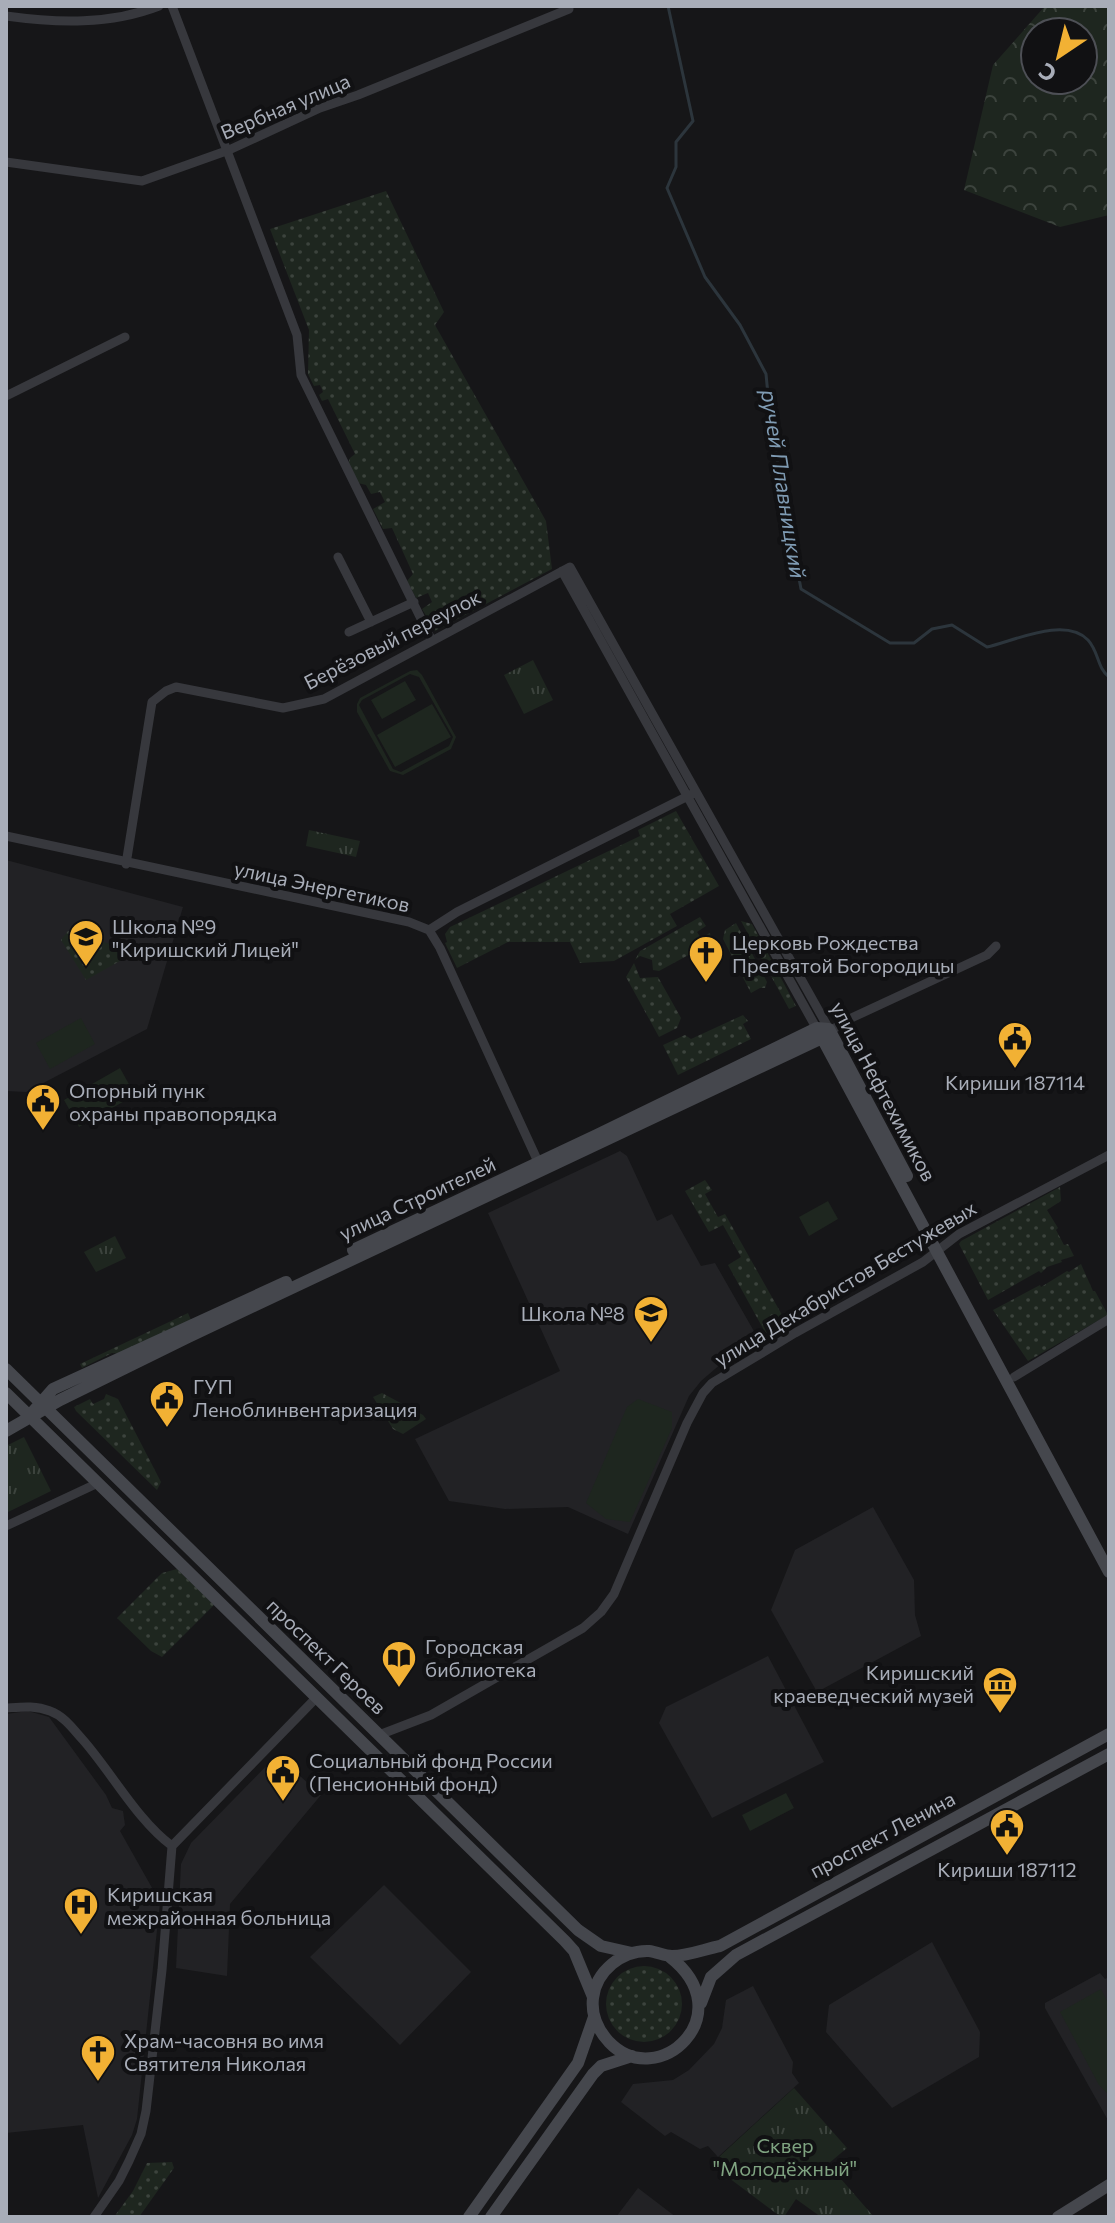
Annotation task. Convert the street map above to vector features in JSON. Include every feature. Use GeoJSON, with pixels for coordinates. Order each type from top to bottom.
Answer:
{"type":"FeatureCollection","features":[{"type":"Feature","properties":{"kind":"street"},"geometry":{"type":"LineString","coordinates":[[6,16],[66,23],[103,19],[159,6]]}},
{"type":"Feature","properties":{"kind":"street"},"geometry":{"type":"LineString","coordinates":[[172,6],[297,335],[301,375],[432,641]]}},
{"type":"Feature","properties":{"kind":"street","name":"Вербная улица"},"geometry":{"type":"LineString","coordinates":[[6,162],[142,181],[229,150],[320,108],[569,9]]}},
{"type":"Feature","properties":{"kind":"street"},"geometry":{"type":"LineString","coordinates":[[6,396],[125,337]]}},
{"type":"Feature","properties":{"kind":"street"},"geometry":{"type":"LineString","coordinates":[[338,557],[371,622]]}},
{"type":"Feature","properties":{"kind":"street","name":"Берёзовый переулок"},"geometry":{"type":"LineString","coordinates":[[126,864],[152,702],[166,691],[176,687],[283,708],[311,703],[324,699],[566,569]]}},
{"type":"Feature","properties":{"kind":"street","name":"улица Нефтехимиков"},"geometry":{"type":"LineString","coordinates":[[566,569],[1014,1377],[1109,1555]]}},
{"type":"Feature","properties":{"kind":"street"},"geometry":{"type":"LineString","coordinates":[[349,632],[414,602]]}},
{"type":"Feature","properties":{"kind":"street","name":"улица Энергетиков"},"geometry":{"type":"LineString","coordinates":[[6,836],[409,922],[429,930],[457,912],[692,794]]}},
{"type":"Feature","properties":{"kind":"street"},"geometry":{"type":"LineString","coordinates":[[429,930],[540,1166]]}},
{"type":"Feature","properties":{"kind":"street","name":"улица Строителей"},"geometry":{"type":"LineString","coordinates":[[6,1431],[44,1406],[53,1389],[540,1166],[987,955],[996,946]]}},
{"type":"Feature","properties":{"kind":"street","name":"улица Декабристов Бестужевых"},"geometry":{"type":"LineString","coordinates":[[379,1735],[431,1715],[576,1633],[601,1612],[614,1594],[687,1423],[712,1383],[941,1249],[959,1234],[1109,1155]]}},
{"type":"Feature","properties":{"kind":"street"},"geometry":{"type":"LineString","coordinates":[[941,1249],[1109,1572]]}},
{"type":"Feature","properties":{"kind":"street"},"geometry":{"type":"LineString","coordinates":[[1014,1377],[1109,1319]]}},
{"type":"Feature","properties":{"kind":"street","name":"проспект Героев"},"geometry":{"type":"LineString","coordinates":[[6,1369],[578,1930],[601,1946],[632,1953]]}},
{"type":"Feature","properties":{"kind":"street","name":"проспект Героев"},"geometry":{"type":"LineString","coordinates":[[6,1393],[570,1946],[593,1997]]}},
{"type":"Feature","properties":{"kind":"street"},"geometry":{"type":"LineString","coordinates":[[6,1526],[98,1483]]}},
{"type":"Feature","properties":{"kind":"street"},"geometry":{"type":"LineString","coordinates":[[94,2217],[129,2161],[141,2134],[146,2111],[172,1846],[317,1697]]}},
{"type":"Feature","properties":{"kind":"street"},"geometry":{"type":"LineString","coordinates":[[6,1708],[28,1706],[51,1711],[67,1722],[94,1752],[152,1830],[172,1846]]}},
{"type":"Feature","properties":{"kind":"street","name":"проспект Ленина"},"geometry":{"type":"LineString","coordinates":[[670,1957],[720,1946],[1109,1734]]}},
{"type":"Feature","properties":{"kind":"street","name":"проспект Ленина"},"geometry":{"type":"LineString","coordinates":[[700,2006],[711,1977],[736,1955],[1109,1754]]}},
{"type":"Feature","properties":{"kind":"street"},"geometry":{"type":"LineString","coordinates":[[469,2217],[578,2063],[594,2017],[593,1997],[600,1978],[614,1962],[632,1953],[647,1951],[670,1957],[686,1969],[696,1986],[700,2006],[694,2029],[675,2050],[663,2056],[632,2056],[615,2048],[602,2034],[594,2017]]}},
{"type":"Feature","properties":{"kind":"street"},"geometry":{"type":"LineString","coordinates":[[491,2217],[593,2074],[601,2066],[632,2056]]}},
{"type":"Feature","properties":{"kind":"street"},"geometry":{"type":"LineString","coordinates":[[1058,2217],[1109,2185]]}},
{"type":"Feature","properties":{"kind":"shaded area","name":"Школа №9 \"Киришский Лицей\""},"geometry":{"type":"Polygon","coordinates":[[[6,860],[183,907],[147,1029],[26,1092],[6,1091],[6,860]]]}},
{"type":"Feature","properties":{"kind":"shaded area","name":"Школа №8"},"geometry":{"type":"Polygon","coordinates":[[[620,1151],[627,1156],[657,1221],[672,1214],[701,1266],[715,1263],[759,1340],[722,1363],[689,1396],[628,1534],[568,1507],[505,1509],[449,1501],[415,1439],[560,1371],[488,1213],[620,1151]]]}},
{"type":"Feature","properties":{"kind":"shaded area"},"geometry":{"type":"Polygon","coordinates":[[[873,1507],[914,1580],[915,1615],[921,1636],[817,1692],[771,1610],[795,1550],[873,1507]]]}},
{"type":"Feature","properties":{"kind":"shaded area"},"geometry":{"type":"Polygon","coordinates":[[[768,1656],[824,1762],[712,1818],[659,1723],[666,1707],[768,1656]]]}},
{"type":"Feature","properties":{"kind":"shaded area","name":"Киришская межрайонная больница"},"geometry":{"type":"Polygon","coordinates":[[[28,1711],[49,1717],[106,1795],[112,1808],[123,1811],[125,1825],[120,1831],[160,1902],[137,2119],[132,2135],[98,2198],[83,2125],[6,2133],[6,1714],[28,1711]]]}},
{"type":"Feature","properties":{"kind":"shaded area"},"geometry":{"type":"Polygon","coordinates":[[[277,1755],[321,1795],[230,1904],[227,1976],[176,1968],[181,1864],[191,1843],[277,1755]]]}},
{"type":"Feature","properties":{"kind":"shaded area"},"geometry":{"type":"Polygon","coordinates":[[[384,1885],[471,1972],[400,2045],[310,1957],[384,1885]]]}},
{"type":"Feature","properties":{"kind":"shaded area"},"geometry":{"type":"Polygon","coordinates":[[[932,1942],[980,2032],[979,2057],[892,2108],[826,2032],[829,2005],[932,1942]]]}},
{"type":"Feature","properties":{"kind":"shaded area"},"geometry":{"type":"Polygon","coordinates":[[[1100,1973],[1105,1979],[1109,1977],[1109,2122],[1045,2008],[1045,2003],[1100,1973]]]}},
{"type":"Feature","properties":{"kind":"shaded area"},"geometry":{"type":"Polygon","coordinates":[[[753,1986],[793,2062],[792,2073],[799,2083],[718,2157],[708,2146],[700,2149],[671,2132],[665,2136],[621,2102],[633,2084],[673,2080],[689,2070],[714,2044],[722,2028],[726,2000],[753,1986]]]}},
{"type":"Feature","properties":{"kind":"shaded area"},"geometry":{"type":"Polygon","coordinates":[[[638,2188],[676,2217],[616,2217],[638,2188]]]}},
{"type":"Feature","properties":{"kind":"green space"},"geometry":{"type":"Polygon","coordinates":[[[1045,6],[1109,6],[1109,215],[1060,227],[964,190],[993,65],[1019,36],[1019,96],[1099,96],[1099,16],[1036,16],[1045,6]]]}},
{"type":"Feature","properties":{"kind":"green space"},"geometry":{"type":"Polygon","coordinates":[[[386,191],[444,312],[435,325],[546,521],[552,569],[435,631],[422,609],[432,602],[428,593],[416,598],[407,581],[413,574],[392,528],[383,529],[373,509],[385,502],[380,492],[371,494],[366,485],[358,483],[348,464],[355,454],[328,399],[322,401],[320,385],[314,386],[308,374],[309,330],[270,229],[386,191]]]}},
{"type":"Feature","properties":{"kind":"green space"},"geometry":{"type":"Polygon","coordinates":[[[533,660],[553,700],[524,714],[504,675],[533,660]]]}},
{"type":"Feature","properties":{"kind":"green space"},"geometry":{"type":"Polygon","coordinates":[[[417,670],[422,675],[456,737],[451,749],[403,775],[390,771],[357,712],[357,704],[360,698],[417,670]],[[410,674],[362,700],[359,705],[393,769],[401,772],[449,746],[453,737],[419,677],[410,674]]]}},
{"type":"Feature","properties":{"kind":"green space"},"geometry":{"type":"Polygon","coordinates":[[[405,681],[416,700],[382,719],[371,700],[405,681]]]}},
{"type":"Feature","properties":{"kind":"green space"},"geometry":{"type":"Polygon","coordinates":[[[432,704],[451,737],[395,767],[377,735],[432,704]]]}},
{"type":"Feature","properties":{"kind":"green space"},"geometry":{"type":"Polygon","coordinates":[[[676,811],[719,886],[670,914],[677,926],[614,961],[580,963],[570,942],[508,942],[457,968],[445,943],[445,934],[450,927],[640,836],[638,830],[676,811]]]}},
{"type":"Feature","properties":{"kind":"green space"},"geometry":{"type":"Polygon","coordinates":[[[309,830],[360,841],[356,857],[306,846],[309,830]]]}},
{"type":"Feature","properties":{"kind":"green space"},"geometry":{"type":"Polygon","coordinates":[[[700,917],[706,926],[697,932],[701,938],[710,933],[707,945],[659,971],[653,970],[652,960],[640,956],[635,960],[640,951],[700,917]]]}},
{"type":"Feature","properties":{"kind":"green space"},"geometry":{"type":"Polygon","coordinates":[[[741,921],[752,924],[796,1006],[789,1009],[741,921]]]}},
{"type":"Feature","properties":{"kind":"green space"},"geometry":{"type":"Polygon","coordinates":[[[736,923],[767,982],[765,988],[751,993],[723,939],[725,930],[736,923]]]}},
{"type":"Feature","properties":{"kind":"green space"},"geometry":{"type":"Polygon","coordinates":[[[68,931],[136,952],[86,980],[61,940],[68,931]]]}},
{"type":"Feature","properties":{"kind":"green space"},"geometry":{"type":"Polygon","coordinates":[[[634,963],[640,978],[658,977],[681,1018],[677,1028],[659,1037],[626,977],[634,963]]]}},
{"type":"Feature","properties":{"kind":"green space"},"geometry":{"type":"Polygon","coordinates":[[[743,1015],[748,1021],[743,1024],[751,1039],[678,1075],[663,1045],[685,1035],[691,1039],[743,1015]]]}},
{"type":"Feature","properties":{"kind":"green space"},"geometry":{"type":"Polygon","coordinates":[[[81,1018],[95,1044],[50,1069],[36,1043],[81,1018]]]}},
{"type":"Feature","properties":{"kind":"green space"},"geometry":{"type":"Polygon","coordinates":[[[120,1068],[135,1095],[79,1127],[64,1100],[120,1068]]]}},
{"type":"Feature","properties":{"kind":"green space"},"geometry":{"type":"Polygon","coordinates":[[[705,1180],[712,1190],[705,1194],[718,1217],[725,1214],[786,1322],[766,1334],[728,1265],[741,1257],[723,1225],[709,1232],[685,1191],[705,1180]]]}},
{"type":"Feature","properties":{"kind":"green space"},"geometry":{"type":"Polygon","coordinates":[[[1060,1187],[1061,1201],[1047,1210],[1064,1245],[1068,1244],[1074,1256],[1047,1267],[1041,1273],[1039,1271],[988,1300],[959,1244],[1060,1187]]]}},
{"type":"Feature","properties":{"kind":"green space"},"geometry":{"type":"Polygon","coordinates":[[[828,1201],[838,1219],[809,1236],[799,1217],[828,1201]]]}},
{"type":"Feature","properties":{"kind":"green space"},"geometry":{"type":"Polygon","coordinates":[[[115,1236],[126,1258],[96,1272],[84,1252],[115,1236]]]}},
{"type":"Feature","properties":{"kind":"green space"},"geometry":{"type":"Polygon","coordinates":[[[1081,1264],[1108,1315],[1028,1361],[993,1310],[1081,1264]]]}},
{"type":"Feature","properties":{"kind":"green space"},"geometry":{"type":"Polygon","coordinates":[[[188,1313],[191,1320],[121,1354],[112,1353],[82,1368],[80,1364],[188,1313]]]}},
{"type":"Feature","properties":{"kind":"green space"},"geometry":{"type":"Polygon","coordinates":[[[382,1393],[426,1419],[403,1434],[393,1429],[373,1397],[382,1393]]]}},
{"type":"Feature","properties":{"kind":"green space"},"geometry":{"type":"Polygon","coordinates":[[[106,1394],[118,1399],[161,1482],[157,1490],[74,1407],[90,1399],[93,1404],[104,1399],[106,1394]]]}},
{"type":"Feature","properties":{"kind":"green space"},"geometry":{"type":"Polygon","coordinates":[[[638,1399],[672,1412],[672,1428],[630,1522],[606,1519],[586,1503],[627,1407],[638,1399]]]}},
{"type":"Feature","properties":{"kind":"green space"},"geometry":{"type":"Polygon","coordinates":[[[24,1437],[51,1491],[6,1513],[6,1446],[24,1437]]]}},
{"type":"Feature","properties":{"kind":"green space"},"geometry":{"type":"Polygon","coordinates":[[[177,1569],[214,1605],[162,1657],[151,1651],[117,1618],[162,1573],[177,1569]]]}},
{"type":"Feature","properties":{"kind":"green space"},"geometry":{"type":"Polygon","coordinates":[[[786,1793],[794,1808],[750,1831],[742,1815],[786,1793]]]}},
{"type":"Feature","properties":{"kind":"green space"},"geometry":{"type":"Polygon","coordinates":[[[652,1966],[665,1972],[676,1983],[682,2004],[680,2019],[665,2036],[652,2042],[636,2042],[623,2036],[608,2019],[606,1996],[612,1983],[629,1968],[652,1966]]]}},
{"type":"Feature","properties":{"kind":"green space"},"geometry":{"type":"Polygon","coordinates":[[[1101,1989],[1109,2005],[1109,2095],[1099,2085],[1060,2012],[1101,1989]]]}},
{"type":"Feature","properties":{"kind":"green space","name":"Сквер \"Молодёжный\""},"geometry":{"type":"Polygon","coordinates":[[[794,2088],[847,2148],[828,2164],[874,2217],[821,2217],[796,2199],[781,2217],[713,2166],[794,2088]]]}},
{"type":"Feature","properties":{"kind":"green space"},"geometry":{"type":"Polygon","coordinates":[[[172,2162],[174,2168],[139,2217],[114,2217],[133,2191],[147,2163],[172,2162]]]}},
{"type":"Feature","properties":{"kind":"waterway","name":"ручей Плавницкий"},"geometry":{"type":"LineString","coordinates":[[668,6],[693,121],[676,142],[676,167],[667,188],[705,277],[740,325],[766,374],[771,426],[801,589],[890,643],[914,643],[932,629],[952,625],[987,647],[1039,632],[1066,630],[1078,633],[1092,645],[1102,669],[1109,677]]}},
{"type":"Feature","properties":{"kind":"place","name":"Школа №9 \"Киришский Лицей\""},"geometry":{"type":"Point","coordinates":[86,968]}},
{"type":"Feature","properties":{"kind":"place","name":"Церковь Рождества Пресвятой Богородицы"},"geometry":{"type":"Point","coordinates":[706,984]}},
{"type":"Feature","properties":{"kind":"place","name":"Кириши 187114"},"geometry":{"type":"Point","coordinates":[1015,1070]}},
{"type":"Feature","properties":{"kind":"place","name":"Опорный пунк охраны правопорядка"},"geometry":{"type":"Point","coordinates":[43,1132]}},
{"type":"Feature","properties":{"kind":"place","name":"Школа №8"},"geometry":{"type":"Point","coordinates":[651,1344]}},
{"type":"Feature","properties":{"kind":"place","name":"ГУП Леноблинвентаризация"},"geometry":{"type":"Point","coordinates":[167,1429]}},
{"type":"Feature","properties":{"kind":"place","name":"Городская библиотека"},"geometry":{"type":"Point","coordinates":[399,1689]}},
{"type":"Feature","properties":{"kind":"place","name":"Киришский краеведческий музей"},"geometry":{"type":"Point","coordinates":[1000,1715]}},
{"type":"Feature","properties":{"kind":"place","name":"Социальный фонд России (Пенсионный фонд)"},"geometry":{"type":"Point","coordinates":[283,1803]}},
{"type":"Feature","properties":{"kind":"place","name":"Кириши 187112"},"geometry":{"type":"Point","coordinates":[1007,1857]}},
{"type":"Feature","properties":{"kind":"place","name":"Киришская межрайонная больница"},"geometry":{"type":"Point","coordinates":[81,1936]}},
{"type":"Feature","properties":{"kind":"place","name":"Храм-часовня во имя Святителя Николая"},"geometry":{"type":"Point","coordinates":[98,2083]}}]}
